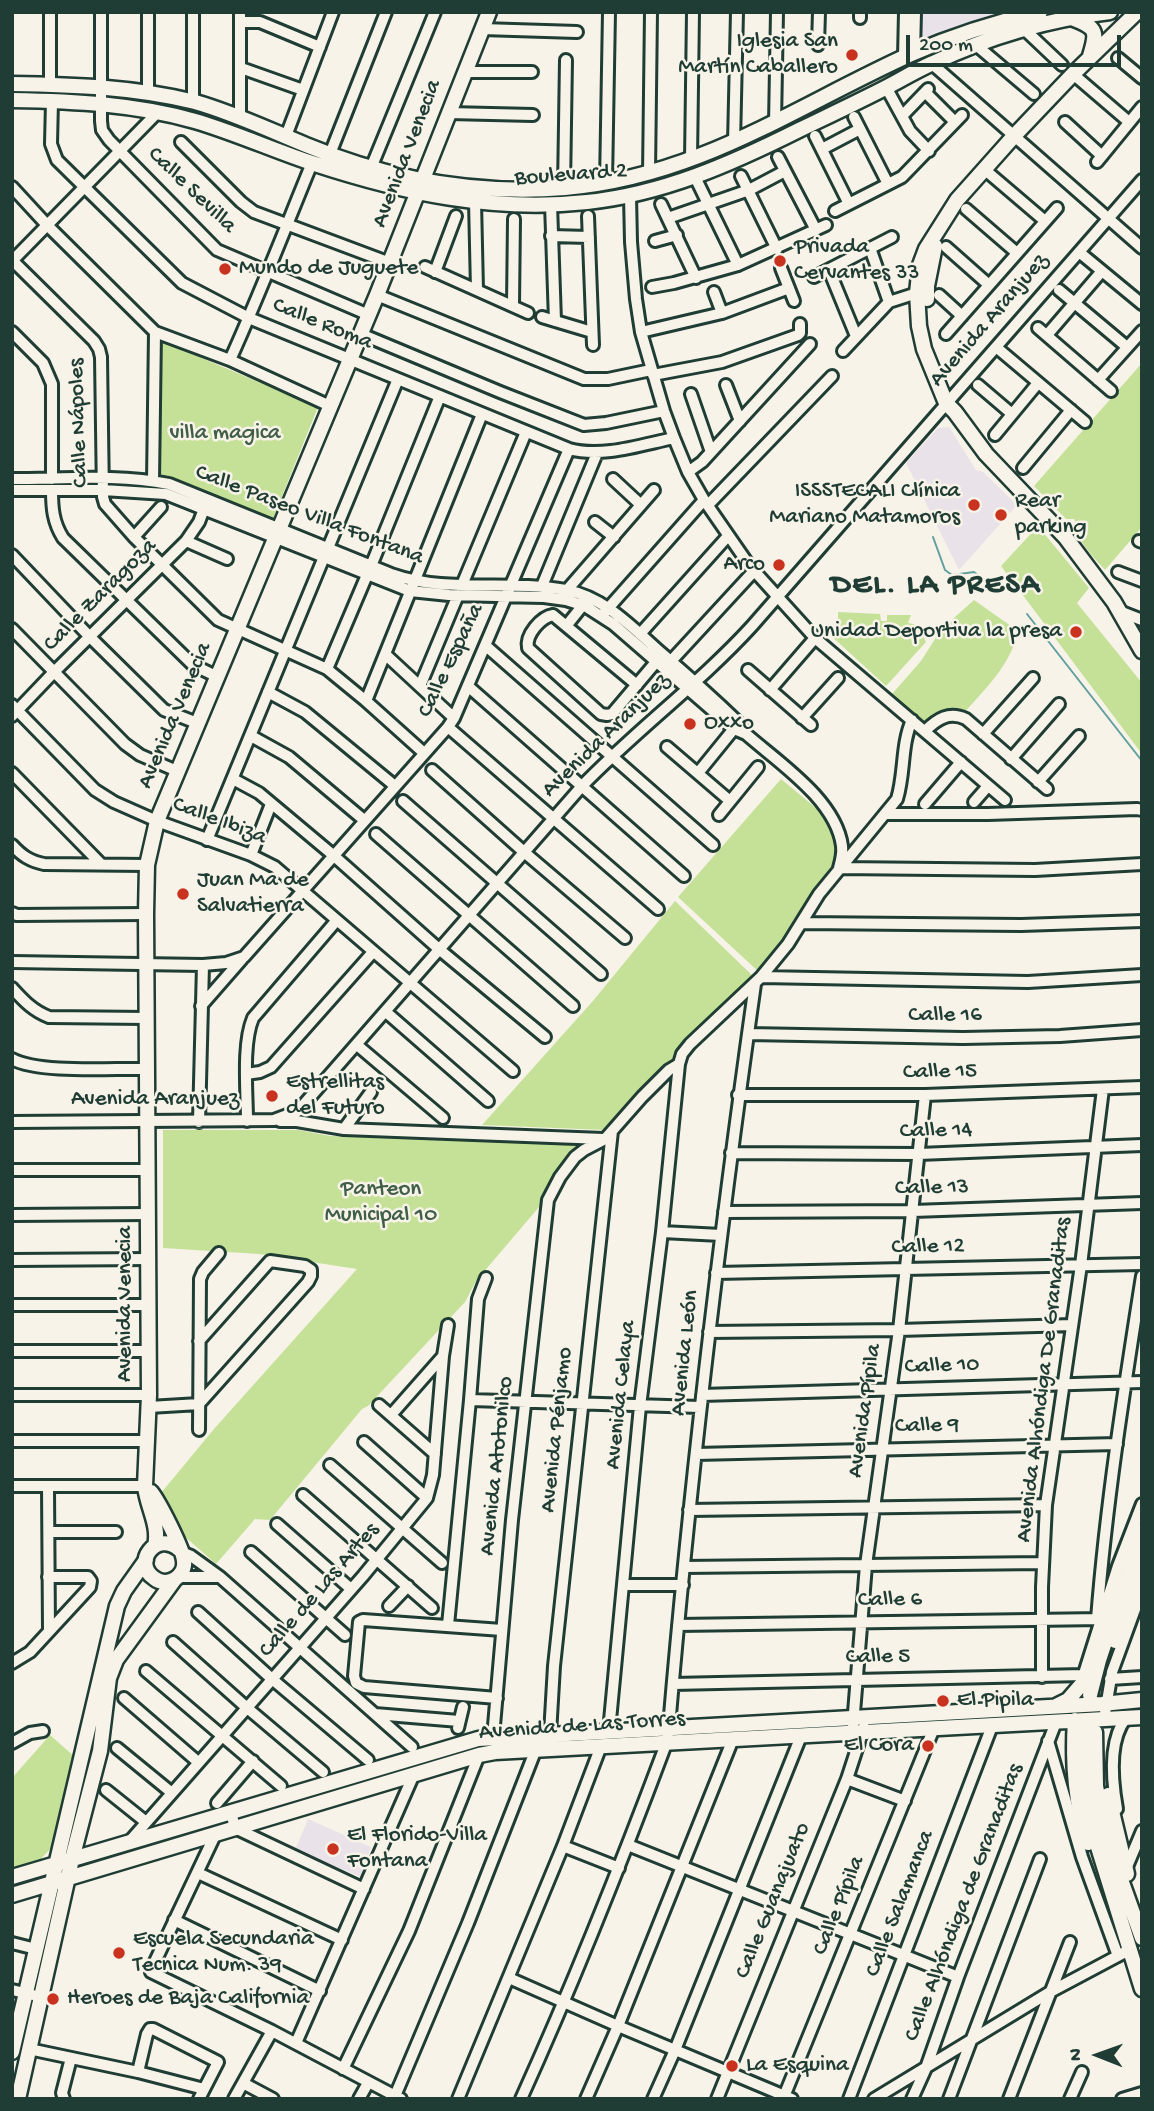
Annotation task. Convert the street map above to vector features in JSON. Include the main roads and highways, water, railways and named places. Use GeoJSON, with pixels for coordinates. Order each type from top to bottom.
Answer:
{"type":"FeatureCollection","features":[{"type":"Feature","properties":{"kind":"main road","name":"Boulevard 2"},"geometry":{"type":"LineString","coordinates":[[12,84],[102,87],[193,102],[240,116],[419,188],[564,188],[649,174],[691,160],[775,124],[909,55],[971,31],[1040,12]]}},
{"type":"Feature","properties":{"kind":"main road","name":"Boulevard 2"},"geometry":{"type":"LineString","coordinates":[[12,100],[101,103],[157,113],[204,124],[312,163],[475,201],[551,205],[586,203],[658,190],[739,160],[931,63],[975,45],[1024,29],[1110,12]]}},
{"type":"Feature","properties":{"kind":"main road"},"geometry":{"type":"LineString","coordinates":[[1137,12],[1090,58],[1068,70],[957,200],[926,249],[920,265],[917,293],[919,326],[924,349],[951,404],[986,454],[1043,512],[1096,577],[1142,651]]}},
{"type":"Feature","properties":{"kind":"main road","name":"Avenida Venecia"},"geometry":{"type":"LineString","coordinates":[[155,1546],[157,1533],[146,1499],[145,1486],[149,1401],[146,914],[147,865],[156,821],[369,315],[484,18]]}},
{"type":"Feature","properties":{"kind":"main road"},"geometry":{"type":"LineString","coordinates":[[1073,19],[1088,24],[1094,32],[1090,58]]}},
{"type":"Feature","properties":{"kind":"main road"},"geometry":{"type":"LineString","coordinates":[[937,231],[927,286],[928,325],[951,404]]}},
{"type":"Feature","properties":{"kind":"main road"},"geometry":{"type":"LineString","coordinates":[[13,2043],[19,1991],[36,1949],[53,1882],[64,1861],[100,1751],[107,1687],[116,1660],[183,1570],[184,1562],[176,1538],[155,1496],[145,1486]]}},
{"type":"Feature","properties":{"kind":"main road"},"geometry":{"type":"LineString","coordinates":[[1142,1530],[1102,1650],[1094,1695],[1110,1809],[1126,1866],[1123,1953],[1142,1989]]}},
{"type":"Feature","properties":{"kind":"main road"},"geometry":{"type":"LineString","coordinates":[[18,2099],[68,1878],[64,1861],[117,1606],[124,1591],[155,1546],[167,1543],[180,1551]]}},
{"type":"Feature","properties":{"kind":"main road"},"geometry":{"type":"LineString","coordinates":[[146,1560],[146,1569],[154,1579],[162,1582],[176,1578]]}},
{"type":"Feature","properties":{"kind":"main road"},"geometry":{"type":"LineString","coordinates":[[1094,1695],[1142,1562]]}},
{"type":"Feature","properties":{"kind":"main road"},"geometry":{"type":"LineString","coordinates":[[1094,1695],[1126,1718],[1142,1717]]}},
{"type":"Feature","properties":{"kind":"main road"},"geometry":{"type":"LineString","coordinates":[[1054,1714],[1068,1700],[1094,1695],[1142,1700]]}},
{"type":"Feature","properties":{"kind":"main road","name":"Avenida de Las Torres"},"geometry":{"type":"LineString","coordinates":[[12,1877],[478,1739],[859,1717],[1054,1714],[1083,1722],[1094,1695]]}},
{"type":"Feature","properties":{"kind":"main road","name":"Avenida de Las Torres"},"geometry":{"type":"LineString","coordinates":[[12,1895],[479,1755],[601,1745],[666,1744],[992,1726],[1054,1714]]}},
{"type":"Feature","properties":{"kind":"main road"},"geometry":{"type":"LineString","coordinates":[[1083,1722],[1105,1835],[1124,1909]]}},
{"type":"Feature","properties":{"kind":"main road"},"geometry":{"type":"LineString","coordinates":[[1083,1722],[1073,1765],[1081,1821],[1103,1887],[1124,1909],[1141,1937]]}},
{"type":"Feature","properties":{"kind":"waterway"},"geometry":{"type":"LineString","coordinates":[[933,537],[945,570],[952,575],[974,572],[990,584]]}},
{"type":"Feature","properties":{"kind":"waterway"},"geometry":{"type":"LineString","coordinates":[[1027,614],[1142,761]]}},
{"type":"Feature","properties":{"kind":"place","name":"Iglesia San Martín Caballero"},"geometry":{"type":"Point","coordinates":[852,55]}},
{"type":"Feature","properties":{"kind":"place","name":"Privada Cervantes 33"},"geometry":{"type":"Point","coordinates":[780,261]}},
{"type":"Feature","properties":{"kind":"place","name":"Mundo de Juguete"},"geometry":{"type":"Point","coordinates":[225,269]}},
{"type":"Feature","properties":{"kind":"place","name":"ISSSTECALI Clínica Mariano Matamoros"},"geometry":{"type":"Point","coordinates":[974,505]}},
{"type":"Feature","properties":{"kind":"place","name":"Rear parking"},"geometry":{"type":"Point","coordinates":[1001,515]}},
{"type":"Feature","properties":{"kind":"place","name":"Arco"},"geometry":{"type":"Point","coordinates":[779,565]}},
{"type":"Feature","properties":{"kind":"place","name":"Unidad Deportiva la presa"},"geometry":{"type":"Point","coordinates":[1076,632]}},
{"type":"Feature","properties":{"kind":"place","name":"Oxxo"},"geometry":{"type":"Point","coordinates":[690,724]}},
{"type":"Feature","properties":{"kind":"place","name":"Juan Ma de Salvatierra"},"geometry":{"type":"Point","coordinates":[183,894]}},
{"type":"Feature","properties":{"kind":"place","name":"Estrellitas del Futuro"},"geometry":{"type":"Point","coordinates":[272,1096]}},
{"type":"Feature","properties":{"kind":"place","name":"El Pipila"},"geometry":{"type":"Point","coordinates":[943,1701]}},
{"type":"Feature","properties":{"kind":"place","name":"El Cora"},"geometry":{"type":"Point","coordinates":[928,1746]}},
{"type":"Feature","properties":{"kind":"place","name":"El Florido-Villa Fontana"},"geometry":{"type":"Point","coordinates":[333,1849]}},
{"type":"Feature","properties":{"kind":"place","name":"Escuela Secundaria Tecnica Num. 39"},"geometry":{"type":"Point","coordinates":[119,1953]}},
{"type":"Feature","properties":{"kind":"place","name":"Heroes de Baja California"},"geometry":{"type":"Point","coordinates":[53,1999]}},
{"type":"Feature","properties":{"kind":"place","name":"La Esquina"},"geometry":{"type":"Point","coordinates":[732,2066]}},
{"type":"Feature","properties":{"kind":"district","name":"DEL. LA PRESA"},"geometry":{"type":"Point","coordinates":[936,587]}},
{"type":"Feature","properties":{"kind":"park label","name":"villa magica"},"geometry":{"type":"Point","coordinates":[225,434]}},
{"type":"Feature","properties":{"kind":"park label","name":"Panteon Municipal 10"},"geometry":{"type":"Point","coordinates":[381,1203]}}]}
